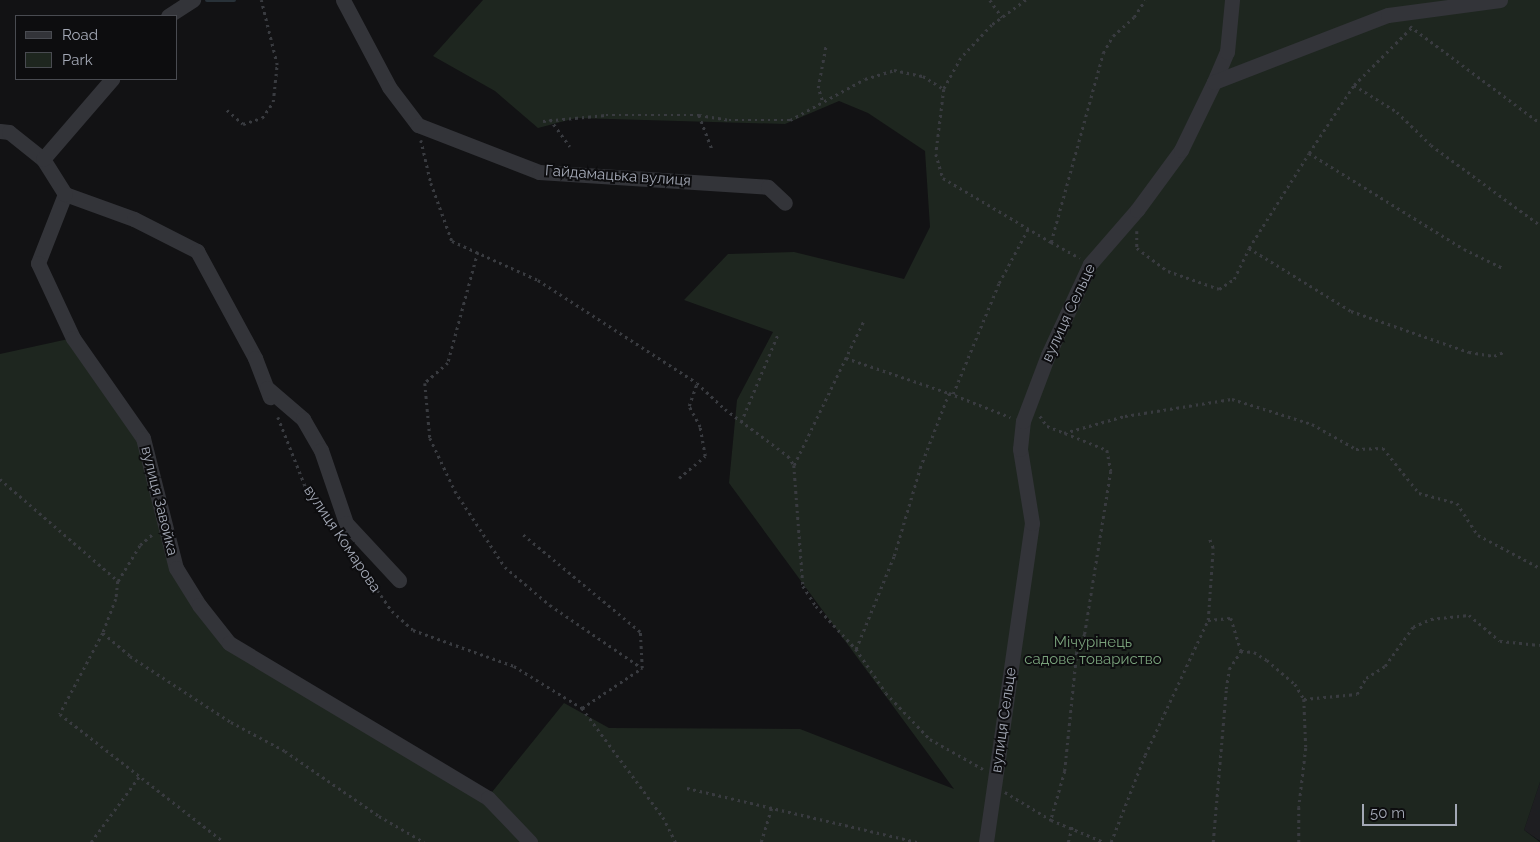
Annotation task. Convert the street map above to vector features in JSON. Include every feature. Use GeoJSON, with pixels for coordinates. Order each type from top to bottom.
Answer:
{"type":"FeatureCollection","features":[{"type":"Feature","properties":{"kind":"street"},"geometry":{"type":"LineString","coordinates":[[170,15],[193,0]]}},
{"type":"Feature","properties":{"kind":"street"},"geometry":{"type":"LineString","coordinates":[[343,0],[389,87],[418,125]]}},
{"type":"Feature","properties":{"kind":"street","name":"вулиця Сельце"},"geometry":{"type":"LineString","coordinates":[[986,842],[1032,523],[1020,449],[1023,421],[1090,264],[1137,210],[1181,150],[1227,52],[1232,0]]}},
{"type":"Feature","properties":{"kind":"street"},"geometry":{"type":"LineString","coordinates":[[1214,82],[1388,15],[1500,0]]}},
{"type":"Feature","properties":{"kind":"street"},"geometry":{"type":"LineString","coordinates":[[43,159],[111,80]]}},
{"type":"Feature","properties":{"kind":"street","name":"Гайдамацька вулиця"},"geometry":{"type":"LineString","coordinates":[[418,125],[540,172],[768,187],[785,203]]}},
{"type":"Feature","properties":{"kind":"street"},"geometry":{"type":"LineString","coordinates":[[0,131],[9,132],[43,159],[65,194],[134,219],[197,252],[269,392],[303,419],[321,450],[346,523],[399,580]]}},
{"type":"Feature","properties":{"kind":"street","name":"вулиця Завойка"},"geometry":{"type":"LineString","coordinates":[[65,194],[38,263],[73,338],[143,438],[163,526],[176,568],[199,605],[229,643],[488,798],[530,842]]}},
{"type":"Feature","properties":{"kind":"path"},"geometry":{"type":"LineString","coordinates":[[227,110],[243,124],[262,118],[273,102],[277,66],[261,0]]}},
{"type":"Feature","properties":{"kind":"path"},"geometry":{"type":"LineString","coordinates":[[990,0],[1002,17]]}},
{"type":"Feature","properties":{"kind":"path"},"geometry":{"type":"LineString","coordinates":[[1026,0],[1002,17],[961,58],[944,89],[936,154],[942,178],[1090,264]]}},
{"type":"Feature","properties":{"kind":"path"},"geometry":{"type":"LineString","coordinates":[[1051,242],[1103,52],[1113,36],[1134,17],[1146,0]]}},
{"type":"Feature","properties":{"kind":"path"},"geometry":{"type":"LineString","coordinates":[[1137,210],[1137,248],[1168,271],[1219,289],[1234,279],[1249,248],[1309,152],[1354,85],[1412,28],[1540,124]]}},
{"type":"Feature","properties":{"kind":"path"},"geometry":{"type":"LineString","coordinates":[[822,100],[818,88],[826,45]]}},
{"type":"Feature","properties":{"kind":"path"},"geometry":{"type":"LineString","coordinates":[[542,120],[606,115],[699,115],[729,120],[790,120],[822,100],[865,79],[894,70],[923,76],[944,89]]}},
{"type":"Feature","properties":{"kind":"path"},"geometry":{"type":"LineString","coordinates":[[1354,85],[1397,112],[1431,145],[1540,225]]}},
{"type":"Feature","properties":{"kind":"path"},"geometry":{"type":"LineString","coordinates":[[699,115],[712,148]]}},
{"type":"Feature","properties":{"kind":"path"},"geometry":{"type":"LineString","coordinates":[[550,119],[570,148]]}},
{"type":"Feature","properties":{"kind":"path"},"geometry":{"type":"LineString","coordinates":[[418,125],[431,183],[452,241],[538,280],[697,383],[741,422],[788,456],[794,465],[803,586],[816,606],[856,650],[886,693],[930,739],[996,780],[1051,820],[1072,826],[1104,842]]}},
{"type":"Feature","properties":{"kind":"path"},"geometry":{"type":"LineString","coordinates":[[1309,152],[1464,249],[1502,268]]}},
{"type":"Feature","properties":{"kind":"path"},"geometry":{"type":"LineString","coordinates":[[856,650],[894,556],[920,468],[999,284],[1028,229]]}},
{"type":"Feature","properties":{"kind":"path"},"geometry":{"type":"LineString","coordinates":[[1249,248],[1351,311],[1469,352],[1494,356],[1504,352]]}},
{"type":"Feature","properties":{"kind":"path"},"geometry":{"type":"LineString","coordinates":[[478,252],[448,363],[425,383],[430,438],[456,491],[506,567],[550,605],[642,668]]}},
{"type":"Feature","properties":{"kind":"path"},"geometry":{"type":"LineString","coordinates":[[794,465],[863,322]]}},
{"type":"Feature","properties":{"kind":"path"},"geometry":{"type":"LineString","coordinates":[[741,422],[778,334]]}},
{"type":"Feature","properties":{"kind":"path"},"geometry":{"type":"LineString","coordinates":[[846,358],[951,393],[1023,421]]}},
{"type":"Feature","properties":{"kind":"path"},"geometry":{"type":"LineString","coordinates":[[679,478],[705,456],[700,428],[689,406],[697,383]]}},
{"type":"Feature","properties":{"kind":"path","name":"вулиця Комарова"},"geometry":{"type":"LineString","coordinates":[[269,392],[306,488],[335,529]]}},
{"type":"Feature","properties":{"kind":"path"},"geometry":{"type":"LineString","coordinates":[[1064,433],[1126,416],[1232,399],[1312,424],[1356,449],[1383,448],[1419,493],[1457,503],[1478,535],[1540,568]]}},
{"type":"Feature","properties":{"kind":"path"},"geometry":{"type":"LineString","coordinates":[[1030,402],[1047,426],[1107,450],[1111,471],[1085,634],[1077,652],[1065,771],[1051,820]]}},
{"type":"Feature","properties":{"kind":"path"},"geometry":{"type":"LineString","coordinates":[[0,479],[118,581]]}},
{"type":"Feature","properties":{"kind":"path"},"geometry":{"type":"LineString","coordinates":[[163,526],[140,545],[118,581],[116,599],[103,633],[60,714],[224,842]]}},
{"type":"Feature","properties":{"kind":"path"},"geometry":{"type":"LineString","coordinates":[[522,534],[640,632],[642,668]]}},
{"type":"Feature","properties":{"kind":"path","name":"вулиця Комарова"},"geometry":{"type":"LineString","coordinates":[[340,538],[392,611],[414,630],[514,666],[582,708],[663,817],[676,842]]}},
{"type":"Feature","properties":{"kind":"path"},"geometry":{"type":"LineString","coordinates":[[1111,842],[1145,755],[1208,620],[1213,548],[1209,538]]}},
{"type":"Feature","properties":{"kind":"path"},"geometry":{"type":"LineString","coordinates":[[1304,699],[1357,694],[1366,678],[1385,666],[1414,627],[1431,619],[1469,615],[1500,641],[1540,646]]}},
{"type":"Feature","properties":{"kind":"path"},"geometry":{"type":"LineString","coordinates":[[1208,620],[1231,618],[1241,651]]}},
{"type":"Feature","properties":{"kind":"path"},"geometry":{"type":"LineString","coordinates":[[103,633],[130,656],[285,751],[379,816],[424,842]]}},
{"type":"Feature","properties":{"kind":"path"},"geometry":{"type":"LineString","coordinates":[[1241,651],[1254,652],[1267,660],[1295,684],[1304,699],[1306,748],[1299,842]]}},
{"type":"Feature","properties":{"kind":"path"},"geometry":{"type":"LineString","coordinates":[[1213,842],[1226,689],[1229,669],[1241,651]]}},
{"type":"Feature","properties":{"kind":"path"},"geometry":{"type":"LineString","coordinates":[[582,708],[642,668]]}},
{"type":"Feature","properties":{"kind":"path"},"geometry":{"type":"LineString","coordinates":[[92,842],[139,777]]}},
{"type":"Feature","properties":{"kind":"path"},"geometry":{"type":"LineString","coordinates":[[687,788],[918,842]]}},
{"type":"Feature","properties":{"kind":"path"},"geometry":{"type":"LineString","coordinates":[[761,842],[772,807]]}},
{"type":"Feature","properties":{"kind":"path"},"geometry":{"type":"LineString","coordinates":[[1068,842],[1072,826]]}},
{"type":"Feature","properties":{"kind":"shaded area"},"geometry":{"type":"Polygon","coordinates":[[[1540,782],[1540,841],[1524,830],[1540,782]]]}},
{"type":"Feature","properties":{"kind":"green space","name":"Мічурінець садове товариство"},"geometry":{"type":"Polygon","coordinates":[[[483,0],[1540,0],[1540,782],[1524,830],[1540,842],[0,842],[0,354],[73,338],[143,438],[176,568],[229,643],[488,797],[564,703],[609,728],[800,729],[954,789],[729,483],[737,400],[773,332],[684,300],[728,254],[794,252],[904,279],[930,227],[925,151],[868,113],[839,101],[785,124],[576,118],[538,128],[495,91],[433,56],[483,0]]]}},
{"type":"Feature","properties":{"kind":"waterway"},"geometry":{"type":"LineString","coordinates":[[207,0],[234,0]]}}]}
